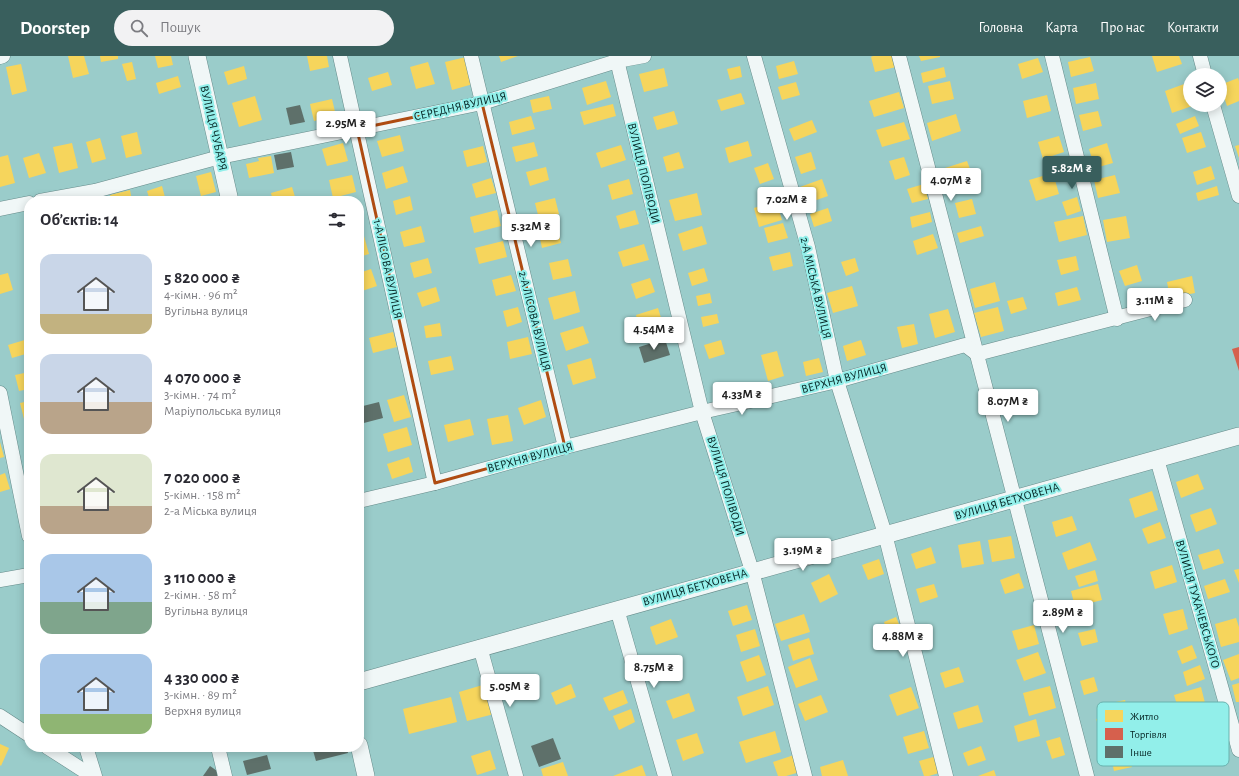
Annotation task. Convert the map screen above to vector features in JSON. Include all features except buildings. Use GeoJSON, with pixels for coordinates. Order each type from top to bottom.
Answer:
{"type":"FeatureCollection","features":[{"type":"Feature","properties":{"kind":"street","name":"ВУЛИЦЯ ЧУБАРЯ"},"geometry":{"type":"LineString","coordinates":[[197,56],[229,196]]}},
{"type":"Feature","properties":{"kind":"street","name":"1-А ЛІСОВА ВУЛИЦЯ"},"geometry":{"type":"LineString","coordinates":[[340,56],[435,483]]}},
{"type":"Feature","properties":{"kind":"street","name":"2-А ЛІСОВА ВУЛИЦЯ"},"geometry":{"type":"LineString","coordinates":[[471,56],[565,447]]}},
{"type":"Feature","properties":{"kind":"street","name":"СЕРЕДНЯ ВУЛИЦЯ"},"geometry":{"type":"LineString","coordinates":[[96,196],[220,157],[482,103],[616,59],[644,56]]}},
{"type":"Feature","properties":{"kind":"street","name":"2-А МІСЬКА ВУЛИЦЯ"},"geometry":{"type":"LineString","coordinates":[[754,56],[808,247],[837,381],[884,534]]}},
{"type":"Feature","properties":{"kind":"street"},"geometry":{"type":"LineString","coordinates":[[899,56],[1087,776]]}},
{"type":"Feature","properties":{"kind":"street"},"geometry":{"type":"LineString","coordinates":[[1052,56],[1117,319]]}},
{"type":"Feature","properties":{"kind":"street"},"geometry":{"type":"LineString","coordinates":[[1200,56],[1203,68]]}},
{"type":"Feature","properties":{"kind":"street","name":"ВУЛИЦЯ ПОЛІВОДИ"},"geometry":{"type":"LineString","coordinates":[[616,59],[702,412],[752,571],[805,776]]}},
{"type":"Feature","properties":{"kind":"street"},"geometry":{"type":"LineString","coordinates":[[1216,112],[1239,196]]}},
{"type":"Feature","properties":{"kind":"street"},"geometry":{"type":"LineString","coordinates":[[0,208],[24,204]]}},
{"type":"Feature","properties":{"kind":"street"},"geometry":{"type":"LineString","coordinates":[[977,354],[1117,319],[1185,300]]}},
{"type":"Feature","properties":{"kind":"street","name":"ВЕРХНЯ ВУЛИЦЯ"},"geometry":{"type":"LineString","coordinates":[[364,501],[702,412],[837,381],[965,345],[977,354]]}},
{"type":"Feature","properties":{"kind":"street"},"geometry":{"type":"LineString","coordinates":[[0,393],[24,511]]}},
{"type":"Feature","properties":{"kind":"street","name":"ВУЛИЦЯ БЕТХОВЕНА"},"geometry":{"type":"LineString","coordinates":[[364,681],[1239,436]]}},
{"type":"Feature","properties":{"kind":"street","name":"ВУЛИЦЯ ТУХАЧЕВСЬКОГО"},"geometry":{"type":"LineString","coordinates":[[1157,459],[1225,702]]}},
{"type":"Feature","properties":{"kind":"street"},"geometry":{"type":"LineString","coordinates":[[884,534],[946,776]]}},
{"type":"Feature","properties":{"kind":"street"},"geometry":{"type":"LineString","coordinates":[[0,580],[24,576]]}},
{"type":"Feature","properties":{"kind":"street"},"geometry":{"type":"LineString","coordinates":[[617,609],[665,776]]}},
{"type":"Feature","properties":{"kind":"street"},"geometry":{"type":"LineString","coordinates":[[480,647],[516,776]]}},
{"type":"Feature","properties":{"kind":"street","name":"ВУЛИЦЯ ТУХАЧЕВСЬКОГО"},"geometry":{"type":"LineString","coordinates":[[1229,715],[1239,750]]}},
{"type":"Feature","properties":{"kind":"street"},"geometry":{"type":"LineString","coordinates":[[0,716],[24,732]]}},
{"type":"Feature","properties":{"kind":"street"},"geometry":{"type":"LineString","coordinates":[[55,752],[93,776]]}},
{"type":"Feature","properties":{"kind":"street"},"geometry":{"type":"LineString","coordinates":[[87,752],[93,776]]}},
{"type":"Feature","properties":{"kind":"street"},"geometry":{"type":"LineString","coordinates":[[219,752],[225,776]]}},
{"type":"Feature","properties":{"kind":"street"},"geometry":{"type":"LineString","coordinates":[[361,752],[366,776]]}},
{"type":"Feature","properties":{"kind":"highlighted area"},"geometry":{"type":"Polygon","coordinates":[[[482,103],[565,447],[435,483],[357,129],[482,103]]]}}]}
